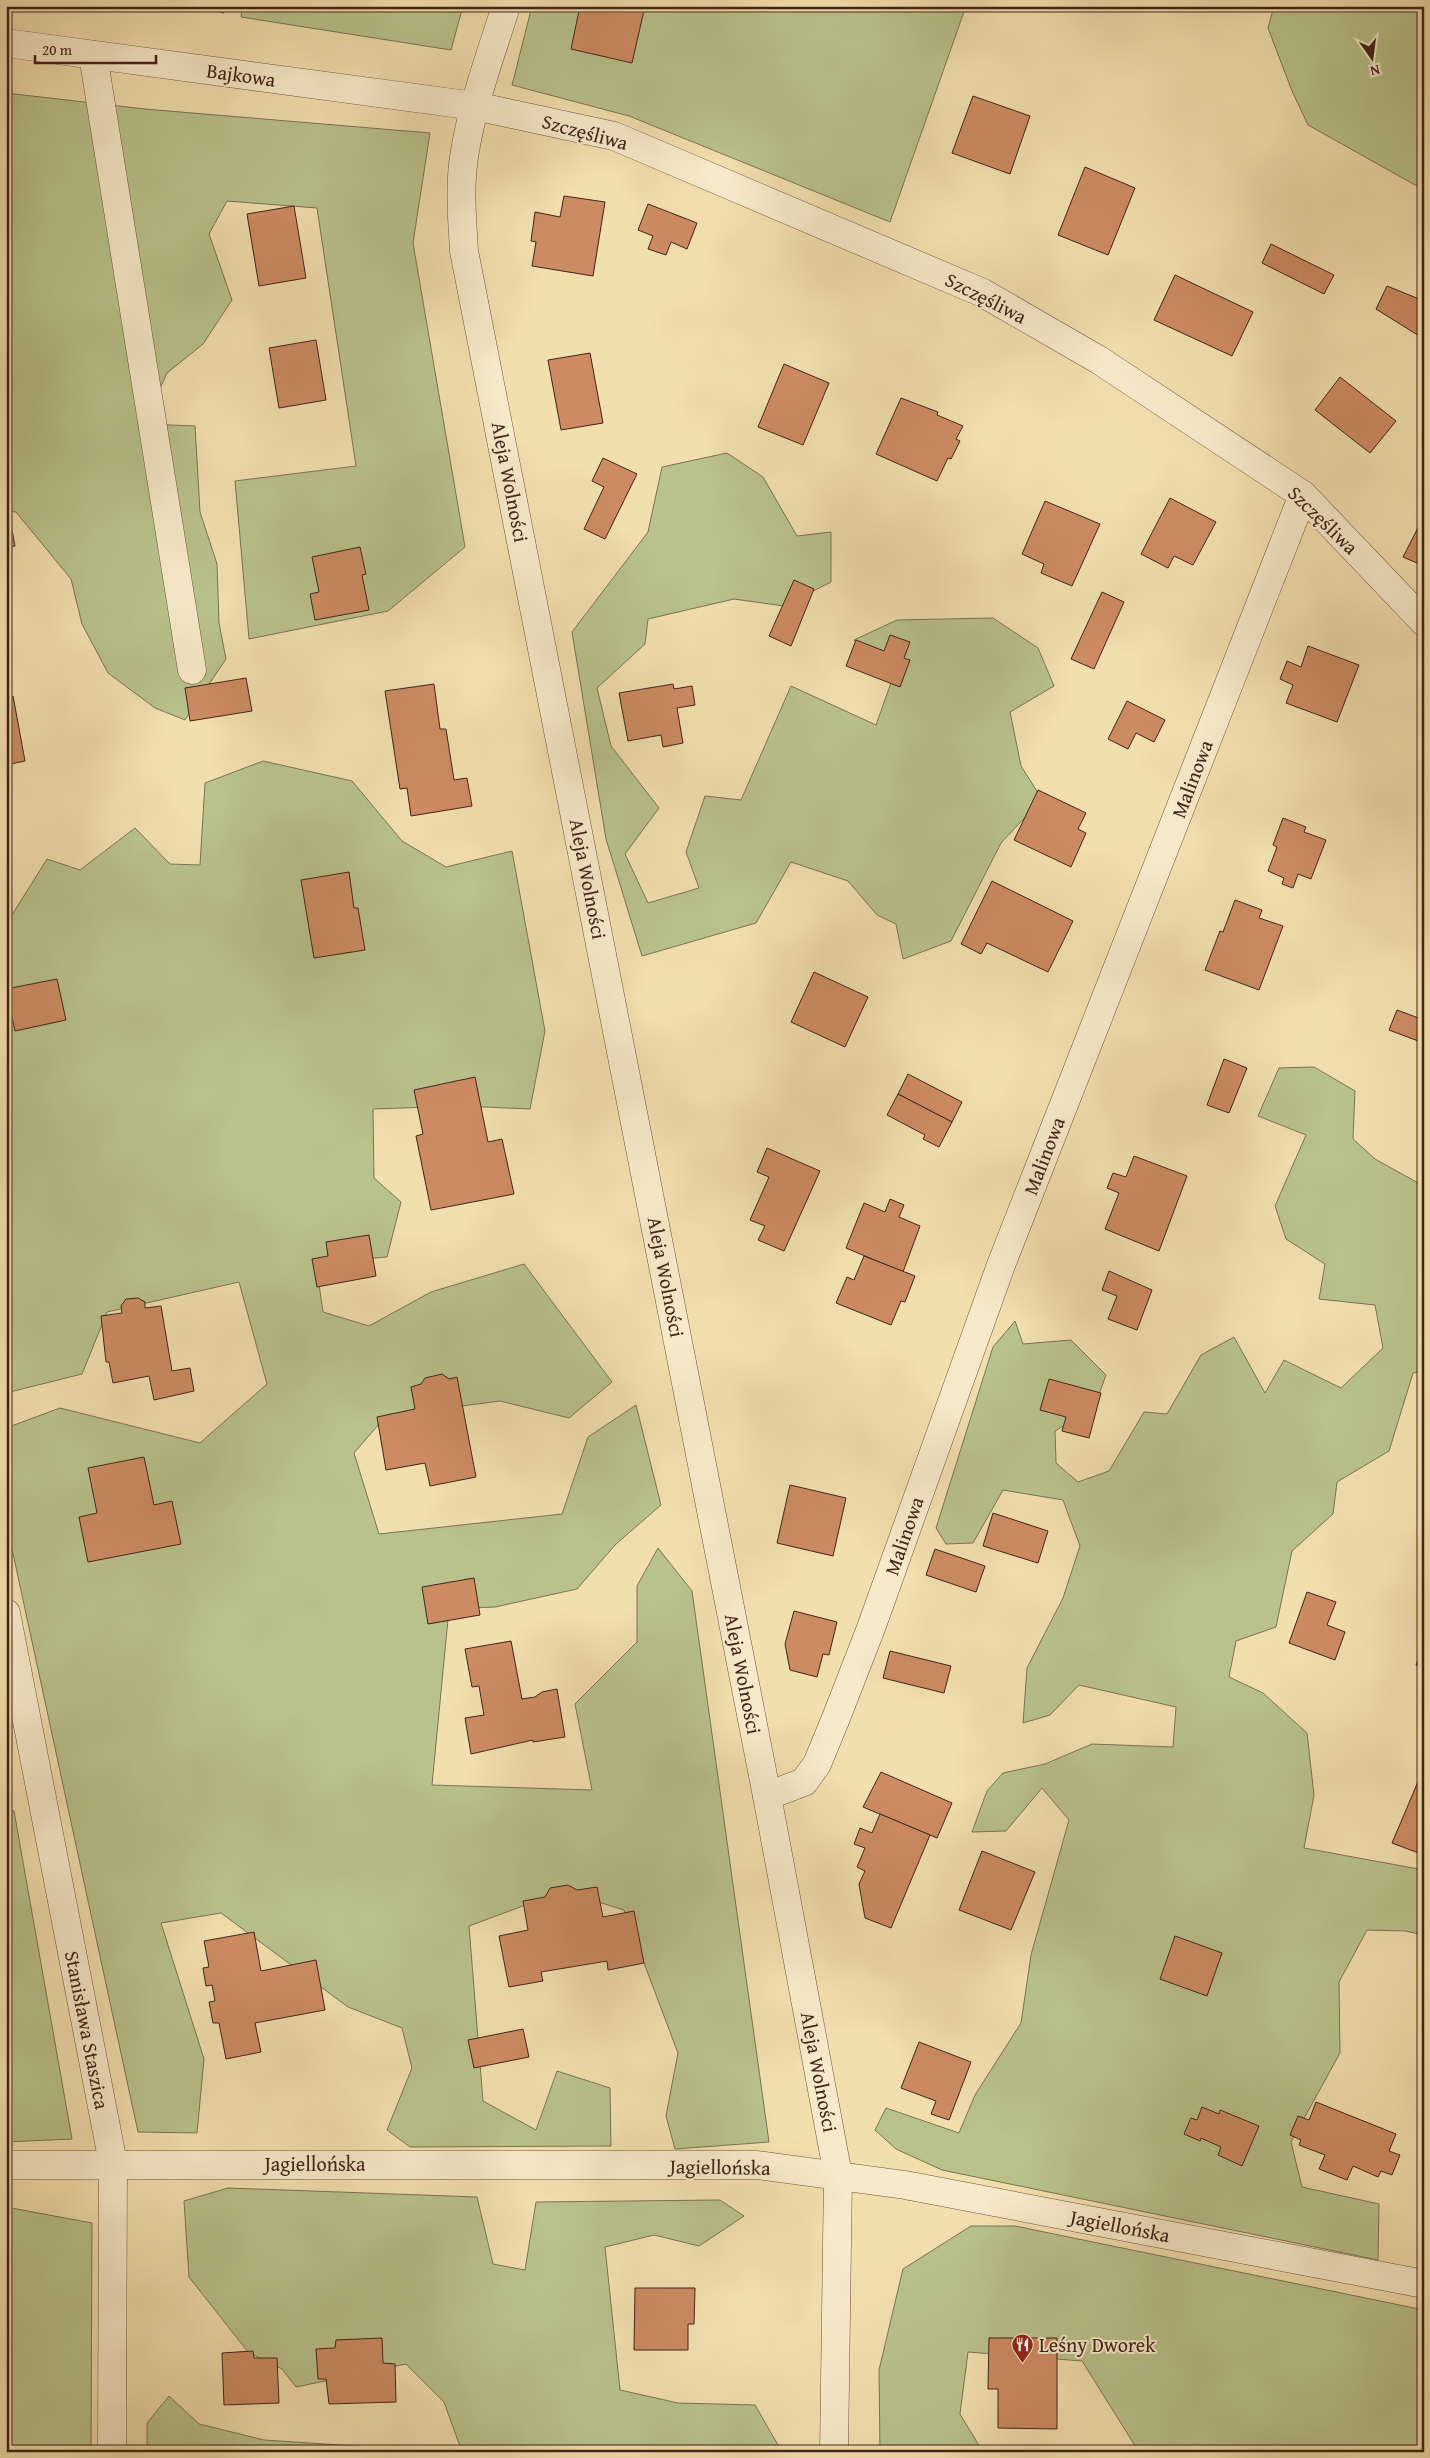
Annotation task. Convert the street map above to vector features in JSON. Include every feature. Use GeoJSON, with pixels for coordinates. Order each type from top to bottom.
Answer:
{"type":"FeatureCollection","features":[{"type":"Feature","properties":{"kind":"street","name":"Aleja Wolności"},"geometry":{"type":"LineString","coordinates":[[506,6],[475,106],[464,152],[461,201],[464,251],[767,1796],[838,2175],[834,2452]]}},
{"type":"Feature","properties":{"kind":"street","name":"Bajkowa"},"geometry":{"type":"LineString","coordinates":[[6,43],[475,106]]}},
{"type":"Feature","properties":{"kind":"street"},"geometry":{"type":"LineString","coordinates":[[93,55],[192,670]]}},
{"type":"Feature","properties":{"kind":"street","name":"Szczęśliwa"},"geometry":{"type":"LineString","coordinates":[[475,106],[614,136],[984,293],[1099,360],[1303,495],[1424,622]]}},
{"type":"Feature","properties":{"kind":"street","name":"Malinowa"},"geometry":{"type":"LineString","coordinates":[[767,1796],[804,1782],[817,1764],[836,1718],[871,1628],[1001,1265],[1303,495]]}},
{"type":"Feature","properties":{"kind":"street","name":"Stanisława Staszica"},"geometry":{"type":"LineString","coordinates":[[6,1613],[113,2163],[112,2452]]}},
{"type":"Feature","properties":{"kind":"street","name":"Jagiellońska"},"geometry":{"type":"LineString","coordinates":[[6,2165],[113,2163],[757,2166],[905,2185],[1424,2284]]}},
{"type":"Feature","properties":{"kind":"green space"},"geometry":{"type":"Polygon","coordinates":[[[242,6],[463,6],[451,50],[241,17],[242,6]]]}},
{"type":"Feature","properties":{"kind":"green space"},"geometry":{"type":"Polygon","coordinates":[[[532,6],[966,6],[890,222],[629,116],[512,85],[532,6]]]}},
{"type":"Feature","properties":{"kind":"green space"},"geometry":{"type":"Polygon","coordinates":[[[1274,6],[1424,6],[1424,190],[1308,125],[1292,91],[1268,28],[1274,6]]]}},
{"type":"Feature","properties":{"kind":"green space"},"geometry":{"type":"Polygon","coordinates":[[[6,93],[145,109],[430,133],[413,243],[465,547],[388,611],[249,639],[235,481],[356,466],[317,208],[227,201],[209,234],[232,300],[203,344],[167,373],[144,424],[195,426],[200,512],[217,564],[219,623],[226,659],[185,720],[155,708],[108,673],[82,624],[71,579],[16,512],[6,511],[6,93]]]}},
{"type":"Feature","properties":{"kind":"green space"},"geometry":{"type":"Polygon","coordinates":[[[727,453],[763,477],[797,536],[831,532],[831,582],[784,606],[734,599],[648,619],[645,644],[597,688],[611,746],[659,808],[625,854],[648,903],[699,888],[686,852],[705,796],[741,800],[791,686],[876,725],[892,680],[854,640],[897,620],[993,618],[1038,648],[1054,686],[1010,712],[1021,766],[1042,799],[1001,843],[951,941],[903,959],[896,924],[877,915],[848,881],[791,862],[756,923],[642,956],[606,839],[572,632],[648,532],[662,467],[727,453]]]}},
{"type":"Feature","properties":{"kind":"green space"},"geometry":{"type":"Polygon","coordinates":[[[263,761],[352,781],[402,841],[446,867],[512,851],[545,1031],[530,1109],[461,1106],[373,1109],[374,1178],[401,1202],[387,1257],[316,1263],[323,1312],[369,1326],[431,1292],[524,1264],[612,1382],[569,1418],[500,1401],[386,1416],[354,1453],[379,1534],[562,1514],[588,1437],[636,1405],[661,1505],[615,1545],[577,1589],[495,1607],[449,1609],[432,1785],[592,1790],[575,1704],[637,1642],[637,1586],[658,1548],[692,1591],[769,2142],[675,2149],[666,2116],[678,2053],[624,1910],[563,1891],[469,1926],[483,2101],[536,2130],[557,2071],[610,2088],[611,2146],[410,2147],[387,2130],[412,2068],[402,2028],[348,2007],[221,1913],[161,1923],[204,2059],[197,2133],[138,2132],[6,1521],[6,1428],[60,1408],[200,1443],[267,1384],[239,1282],[107,1312],[82,1374],[6,1393],[7,923],[47,859],[80,870],[135,828],[170,864],[200,865],[205,783],[263,761]]]}},
{"type":"Feature","properties":{"kind":"green space"},"geometry":{"type":"Polygon","coordinates":[[[1314,1067],[1355,1091],[1353,1139],[1375,1159],[1420,1184],[1424,1173],[1424,1371],[1413,1373],[1389,1451],[1337,1482],[1333,1514],[1292,1551],[1276,1627],[1236,1641],[1229,1677],[1263,1693],[1307,1733],[1314,1795],[1304,1848],[1424,1870],[1424,1935],[1405,1931],[1367,1930],[1339,1982],[1340,2053],[1291,2142],[1302,2187],[1379,2204],[1378,2260],[942,2170],[896,2149],[875,2130],[886,2108],[959,2133],[975,2095],[1021,2023],[1031,1955],[1069,1820],[1042,1788],[1006,1831],[972,1832],[987,1791],[1003,1773],[1045,1764],[1092,1744],[1173,1747],[1176,1707],[1079,1685],[1050,1715],[1023,1723],[1027,1668],[1063,1598],[1080,1546],[1063,1500],[1003,1490],[973,1543],[946,1544],[936,1528],[993,1347],[1015,1321],[1023,1344],[1071,1340],[1106,1375],[1094,1408],[1055,1431],[1056,1463],[1078,1482],[1109,1471],[1144,1412],[1167,1414],[1201,1355],[1234,1337],[1265,1393],[1284,1360],[1341,1388],[1383,1348],[1375,1305],[1319,1299],[1325,1264],[1286,1239],[1275,1206],[1306,1135],[1258,1116],[1279,1068],[1314,1067]]]}},
{"type":"Feature","properties":{"kind":"green space"},"geometry":{"type":"Polygon","coordinates":[[[6,1807],[14,1811],[72,2139],[6,2142],[6,1807]]]}},
{"type":"Feature","properties":{"kind":"green space"},"geometry":{"type":"Polygon","coordinates":[[[228,2188],[477,2197],[493,2264],[525,2270],[536,2202],[720,2200],[744,2216],[699,2246],[654,2235],[605,2247],[620,2390],[678,2403],[755,2405],[782,2452],[462,2452],[444,2402],[406,2364],[296,2387],[282,2369],[248,2352],[189,2277],[184,2201],[228,2188]]]}},
{"type":"Feature","properties":{"kind":"green space"},"geometry":{"type":"Polygon","coordinates":[[[6,2207],[92,2223],[91,2452],[6,2452],[6,2207]]]}},
{"type":"Feature","properties":{"kind":"green space"},"geometry":{"type":"Polygon","coordinates":[[[971,2226],[1015,2226],[1424,2310],[1424,2452],[1139,2452],[1082,2361],[968,2352],[960,2414],[983,2452],[880,2452],[879,2370],[903,2269],[971,2226]]]}},
{"type":"Feature","properties":{"kind":"green space"},"geometry":{"type":"Polygon","coordinates":[[[169,2396],[199,2424],[264,2440],[371,2447],[373,2452],[147,2452],[147,2423],[169,2396]]]}},
{"type":"Feature","properties":{"kind":"building"},"geometry":{"type":"Polygon","coordinates":[[[192,6],[225,6],[224,13],[192,6]]]}},
{"type":"Feature","properties":{"kind":"building"},"geometry":{"type":"Polygon","coordinates":[[[580,6],[645,6],[632,63],[571,49],[580,6]]]}},
{"type":"Feature","properties":{"kind":"building"},"geometry":{"type":"Polygon","coordinates":[[[973,96],[1030,116],[1010,174],[952,153],[973,96]]]}},
{"type":"Feature","properties":{"kind":"building"},"geometry":{"type":"Polygon","coordinates":[[[1085,167],[1135,188],[1108,255],[1058,235],[1085,167]]]}},
{"type":"Feature","properties":{"kind":"building"},"geometry":{"type":"Polygon","coordinates":[[[564,196],[605,202],[593,276],[532,266],[536,242],[531,241],[535,212],[560,217],[564,196]]]}},
{"type":"Feature","properties":{"kind":"building"},"geometry":{"type":"Polygon","coordinates":[[[648,204],[697,223],[687,249],[671,242],[666,255],[648,249],[653,236],[638,230],[648,204]]]}},
{"type":"Feature","properties":{"kind":"building"},"geometry":{"type":"Polygon","coordinates":[[[294,206],[306,278],[259,286],[247,214],[294,206]]]}},
{"type":"Feature","properties":{"kind":"building"},"geometry":{"type":"Polygon","coordinates":[[[1271,244],[1334,275],[1324,294],[1262,263],[1271,244]]]}},
{"type":"Feature","properties":{"kind":"building"},"geometry":{"type":"Polygon","coordinates":[[[1175,275],[1253,312],[1232,356],[1154,320],[1175,275]]]}},
{"type":"Feature","properties":{"kind":"building"},"geometry":{"type":"Polygon","coordinates":[[[1387,286],[1424,301],[1424,339],[1376,309],[1387,286]]]}},
{"type":"Feature","properties":{"kind":"building"},"geometry":{"type":"Polygon","coordinates":[[[316,340],[326,400],[279,408],[269,348],[316,340]]]}},
{"type":"Feature","properties":{"kind":"building"},"geometry":{"type":"Polygon","coordinates":[[[590,353],[603,423],[561,430],[548,360],[590,353]]]}},
{"type":"Feature","properties":{"kind":"building"},"geometry":{"type":"Polygon","coordinates":[[[784,364],[829,383],[803,445],[758,427],[784,364]]]}},
{"type":"Feature","properties":{"kind":"building"},"geometry":{"type":"Polygon","coordinates":[[[1340,377],[1396,421],[1370,453],[1315,410],[1340,377]]]}},
{"type":"Feature","properties":{"kind":"building"},"geometry":{"type":"Polygon","coordinates":[[[901,398],[938,412],[937,415],[963,426],[956,439],[960,441],[951,459],[948,458],[937,481],[876,454],[901,398]]]}},
{"type":"Feature","properties":{"kind":"building"},"geometry":{"type":"Polygon","coordinates":[[[603,458],[637,474],[605,539],[584,529],[604,487],[592,481],[603,458]]]}},
{"type":"Feature","properties":{"kind":"building"},"geometry":{"type":"Polygon","coordinates":[[[1170,498],[1216,522],[1193,565],[1174,556],[1168,568],[1141,554],[1170,498]]]}},
{"type":"Feature","properties":{"kind":"building"},"geometry":{"type":"Polygon","coordinates":[[[1045,501],[1100,524],[1072,586],[1041,573],[1044,564],[1022,554],[1045,501]]]}},
{"type":"Feature","properties":{"kind":"building"},"geometry":{"type":"Polygon","coordinates":[[[9,514],[15,546],[6,547],[6,515],[9,514]]]}},
{"type":"Feature","properties":{"kind":"building"},"geometry":{"type":"Polygon","coordinates":[[[1424,516],[1424,566],[1403,557],[1424,516]]]}},
{"type":"Feature","properties":{"kind":"building"},"geometry":{"type":"Polygon","coordinates":[[[360,547],[366,574],[362,575],[369,610],[315,620],[310,594],[319,592],[312,557],[360,547]]]}},
{"type":"Feature","properties":{"kind":"building"},"geometry":{"type":"Polygon","coordinates":[[[794,580],[814,589],[791,646],[769,636],[794,580]]]}},
{"type":"Feature","properties":{"kind":"building"},"geometry":{"type":"Polygon","coordinates":[[[1102,592],[1124,602],[1094,669],[1071,659],[1102,592]]]}},
{"type":"Feature","properties":{"kind":"building"},"geometry":{"type":"Polygon","coordinates":[[[890,635],[910,642],[904,658],[910,660],[900,687],[846,666],[856,640],[884,651],[890,635]]]}},
{"type":"Feature","properties":{"kind":"building"},"geometry":{"type":"Polygon","coordinates":[[[1308,646],[1359,665],[1337,722],[1286,703],[1293,685],[1280,679],[1287,661],[1301,667],[1308,646]]]}},
{"type":"Feature","properties":{"kind":"building"},"geometry":{"type":"Polygon","coordinates":[[[246,678],[252,711],[190,721],[185,688],[246,678]]]}},
{"type":"Feature","properties":{"kind":"building"},"geometry":{"type":"Polygon","coordinates":[[[434,684],[440,729],[446,729],[454,780],[467,778],[472,806],[411,816],[407,788],[400,789],[385,691],[434,684]]]}},
{"type":"Feature","properties":{"kind":"building"},"geometry":{"type":"Polygon","coordinates":[[[673,684],[674,689],[692,686],[695,705],[677,708],[683,743],[663,747],[661,735],[628,741],[619,693],[673,684]]]}},
{"type":"Feature","properties":{"kind":"building"},"geometry":{"type":"Polygon","coordinates":[[[13,696],[25,761],[6,765],[6,698],[13,696]]]}},
{"type":"Feature","properties":{"kind":"building"},"geometry":{"type":"Polygon","coordinates":[[[1127,701],[1165,720],[1154,742],[1136,733],[1128,749],[1108,739],[1127,701]]]}},
{"type":"Feature","properties":{"kind":"building"},"geometry":{"type":"Polygon","coordinates":[[[1038,790],[1086,813],[1078,829],[1086,833],[1071,867],[1014,840],[1038,790]]]}},
{"type":"Feature","properties":{"kind":"building"},"geometry":{"type":"Polygon","coordinates":[[[1283,818],[1306,827],[1304,832],[1326,840],[1311,879],[1298,874],[1293,888],[1282,884],[1284,878],[1268,871],[1277,847],[1273,845],[1283,818]]]}},
{"type":"Feature","properties":{"kind":"building"},"geometry":{"type":"Polygon","coordinates":[[[349,872],[354,908],[358,908],[365,950],[314,958],[301,880],[349,872]]]}},
{"type":"Feature","properties":{"kind":"building"},"geometry":{"type":"Polygon","coordinates":[[[992,881],[1073,921],[1048,972],[987,943],[981,954],[961,944],[992,881]]]}},
{"type":"Feature","properties":{"kind":"building"},"geometry":{"type":"Polygon","coordinates":[[[1235,900],[1262,910],[1259,918],[1283,926],[1259,990],[1205,970],[1220,931],[1223,932],[1235,900]]]}},
{"type":"Feature","properties":{"kind":"building"},"geometry":{"type":"Polygon","coordinates":[[[814,972],[868,997],[845,1047],[791,1022],[814,972]]]}},
{"type":"Feature","properties":{"kind":"building"},"geometry":{"type":"Polygon","coordinates":[[[57,979],[66,1020],[15,1031],[6,989],[57,979]]]}},
{"type":"Feature","properties":{"kind":"building"},"geometry":{"type":"Polygon","coordinates":[[[1397,1010],[1424,1020],[1424,1035],[1421,1042],[1389,1030],[1397,1010]]]}},
{"type":"Feature","properties":{"kind":"building"},"geometry":{"type":"Polygon","coordinates":[[[1224,1059],[1247,1068],[1229,1113],[1207,1105],[1224,1059]]]}},
{"type":"Feature","properties":{"kind":"building"},"geometry":{"type":"Polygon","coordinates":[[[908,1074],[962,1102],[952,1122],[898,1094],[908,1074]]]}},
{"type":"Feature","properties":{"kind":"building"},"geometry":{"type":"Polygon","coordinates":[[[475,1077],[488,1142],[502,1139],[514,1194],[431,1210],[416,1136],[423,1134],[414,1090],[475,1077]]]}},
{"type":"Feature","properties":{"kind":"building"},"geometry":{"type":"Polygon","coordinates":[[[898,1094],[952,1122],[939,1147],[923,1139],[925,1135],[887,1115],[898,1094]]]}},
{"type":"Feature","properties":{"kind":"building"},"geometry":{"type":"Polygon","coordinates":[[[767,1148],[820,1171],[784,1251],[758,1240],[765,1226],[750,1220],[769,1177],[757,1172],[767,1148]]]}},
{"type":"Feature","properties":{"kind":"building"},"geometry":{"type":"Polygon","coordinates":[[[1134,1156],[1187,1176],[1159,1251],[1105,1229],[1119,1193],[1107,1188],[1113,1173],[1126,1177],[1134,1156]]]}},
{"type":"Feature","properties":{"kind":"building"},"geometry":{"type":"Polygon","coordinates":[[[890,1199],[904,1205],[899,1217],[920,1226],[903,1272],[846,1248],[864,1203],[885,1212],[890,1199]]]}},
{"type":"Feature","properties":{"kind":"building"},"geometry":{"type":"Polygon","coordinates":[[[369,1235],[376,1276],[317,1287],[312,1259],[328,1256],[326,1242],[369,1235]]]}},
{"type":"Feature","properties":{"kind":"building"},"geometry":{"type":"Polygon","coordinates":[[[864,1256],[915,1276],[905,1302],[901,1301],[891,1325],[836,1303],[847,1277],[854,1280],[864,1256]]]}},
{"type":"Feature","properties":{"kind":"building"},"geometry":{"type":"Polygon","coordinates":[[[1109,1271],[1152,1290],[1137,1330],[1108,1319],[1117,1296],[1102,1290],[1109,1271]]]}},
{"type":"Feature","properties":{"kind":"building"},"geometry":{"type":"Polygon","coordinates":[[[138,1298],[145,1302],[145,1308],[161,1306],[172,1371],[190,1368],[194,1391],[154,1400],[149,1376],[113,1383],[109,1362],[106,1362],[101,1316],[122,1313],[121,1306],[126,1299],[138,1298]]]}},
{"type":"Feature","properties":{"kind":"building"},"geometry":{"type":"Polygon","coordinates":[[[442,1374],[449,1379],[457,1377],[476,1477],[430,1486],[425,1463],[386,1470],[377,1417],[415,1409],[411,1387],[421,1384],[425,1378],[442,1374]]]}},
{"type":"Feature","properties":{"kind":"building"},"geometry":{"type":"Polygon","coordinates":[[[1049,1379],[1101,1393],[1089,1438],[1062,1431],[1066,1417],[1040,1410],[1049,1379]]]}},
{"type":"Feature","properties":{"kind":"building"},"geometry":{"type":"Polygon","coordinates":[[[144,1457],[154,1505],[172,1501],[181,1544],[88,1562],[79,1517],[97,1513],[88,1468],[144,1457]]]}},
{"type":"Feature","properties":{"kind":"building"},"geometry":{"type":"Polygon","coordinates":[[[790,1485],[846,1498],[833,1556],[777,1543],[790,1485]]]}},
{"type":"Feature","properties":{"kind":"building"},"geometry":{"type":"Polygon","coordinates":[[[993,1513],[1048,1531],[1038,1563],[983,1546],[993,1513]]]}},
{"type":"Feature","properties":{"kind":"building"},"geometry":{"type":"Polygon","coordinates":[[[935,1549],[985,1566],[976,1592],[926,1575],[935,1549]]]}},
{"type":"Feature","properties":{"kind":"building"},"geometry":{"type":"Polygon","coordinates":[[[474,1578],[480,1615],[428,1624],[422,1587],[474,1578]]]}},
{"type":"Feature","properties":{"kind":"building"},"geometry":{"type":"Polygon","coordinates":[[[1307,1592],[1336,1602],[1327,1625],[1345,1632],[1335,1660],[1289,1643],[1307,1592]]]}},
{"type":"Feature","properties":{"kind":"building"},"geometry":{"type":"Polygon","coordinates":[[[794,1611],[837,1622],[829,1655],[823,1654],[817,1677],[790,1670],[785,1644],[794,1611]]]}},
{"type":"Feature","properties":{"kind":"building"},"geometry":{"type":"Polygon","coordinates":[[[511,1641],[522,1699],[535,1697],[542,1692],[557,1689],[565,1737],[533,1742],[533,1740],[471,1754],[465,1718],[484,1715],[479,1686],[472,1687],[465,1649],[511,1641]]]}},
{"type":"Feature","properties":{"kind":"building"},"geometry":{"type":"Polygon","coordinates":[[[1424,1647],[1424,1668],[1416,1665],[1424,1647]]]}},
{"type":"Feature","properties":{"kind":"building"},"geometry":{"type":"Polygon","coordinates":[[[890,1651],[951,1666],[944,1693],[883,1678],[890,1651]]]}},
{"type":"Feature","properties":{"kind":"building"},"geometry":{"type":"Polygon","coordinates":[[[1424,1771],[1424,1855],[1392,1843],[1424,1771]]]}},
{"type":"Feature","properties":{"kind":"building"},"geometry":{"type":"Polygon","coordinates":[[[881,1772],[952,1803],[937,1838],[863,1807],[881,1772]]]}},
{"type":"Feature","properties":{"kind":"building"},"geometry":{"type":"Polygon","coordinates":[[[880,1814],[930,1835],[891,1928],[865,1918],[859,1884],[865,1871],[857,1867],[865,1848],[854,1844],[860,1828],[872,1833],[880,1814]]]}},
{"type":"Feature","properties":{"kind":"building"},"geometry":{"type":"Polygon","coordinates":[[[982,1851],[1035,1872],[1011,1930],[959,1910],[982,1851]]]}},
{"type":"Feature","properties":{"kind":"building"},"geometry":{"type":"Polygon","coordinates":[[[568,1885],[577,1890],[597,1887],[603,1917],[634,1911],[644,1963],[608,1970],[607,1961],[541,1972],[543,1981],[509,1987],[499,1936],[528,1930],[523,1901],[545,1897],[550,1888],[568,1885]]]}},
{"type":"Feature","properties":{"kind":"building"},"geometry":{"type":"Polygon","coordinates":[[[254,1932],[261,1971],[316,1960],[325,2010],[255,2023],[261,2052],[226,2059],[219,2023],[213,2023],[209,2002],[215,2001],[212,1985],[206,1986],[203,1968],[209,1967],[204,1941],[254,1932]]]}},
{"type":"Feature","properties":{"kind":"building"},"geometry":{"type":"Polygon","coordinates":[[[1175,1936],[1222,1953],[1207,1996],[1160,1979],[1175,1936]]]}},
{"type":"Feature","properties":{"kind":"building"},"geometry":{"type":"Polygon","coordinates":[[[523,2029],[529,2057],[474,2068],[468,2040],[523,2029]]]}},
{"type":"Feature","properties":{"kind":"building"},"geometry":{"type":"Polygon","coordinates":[[[919,2042],[971,2062],[949,2120],[931,2114],[936,2101],[901,2088],[919,2042]]]}},
{"type":"Feature","properties":{"kind":"building"},"geometry":{"type":"Polygon","coordinates":[[[1316,2102],[1396,2134],[1389,2151],[1400,2155],[1392,2175],[1381,2171],[1378,2177],[1353,2166],[1347,2180],[1319,2169],[1325,2155],[1299,2145],[1301,2140],[1290,2135],[1298,2116],[1309,2120],[1316,2102]]]}},
{"type":"Feature","properties":{"kind":"building"},"geometry":{"type":"Polygon","coordinates":[[[1202,2107],[1219,2114],[1220,2110],[1259,2126],[1242,2166],[1218,2155],[1221,2147],[1201,2138],[1200,2141],[1184,2134],[1191,2118],[1197,2120],[1202,2107]]]}},
{"type":"Feature","properties":{"kind":"building"},"geometry":{"type":"Polygon","coordinates":[[[635,2288],[695,2288],[694,2324],[688,2324],[688,2350],[634,2350],[635,2288]]]}},
{"type":"Feature","properties":{"kind":"building"},"geometry":{"type":"Polygon","coordinates":[[[382,2338],[383,2363],[395,2364],[396,2402],[329,2404],[326,2379],[318,2379],[316,2349],[335,2348],[336,2340],[382,2338]]]}},
{"type":"Feature","properties":{"kind":"building","name":"Leśny Dworek"},"geometry":{"type":"Polygon","coordinates":[[[989,2338],[1057,2338],[1057,2429],[998,2428],[998,2389],[988,2389],[989,2338]]]}},
{"type":"Feature","properties":{"kind":"building"},"geometry":{"type":"Polygon","coordinates":[[[253,2351],[254,2358],[277,2358],[279,2403],[224,2405],[222,2353],[253,2351]]]}},
{"type":"Feature","properties":{"kind":"building"},"geometry":{"type":"Polygon","coordinates":[[[354,2451],[451,2451],[354,2452],[354,2451]]]}},
{"type":"Feature","properties":{"kind":"place","name":"Leśny Dworek"},"geometry":{"type":"Point","coordinates":[1023,2364]}}]}
